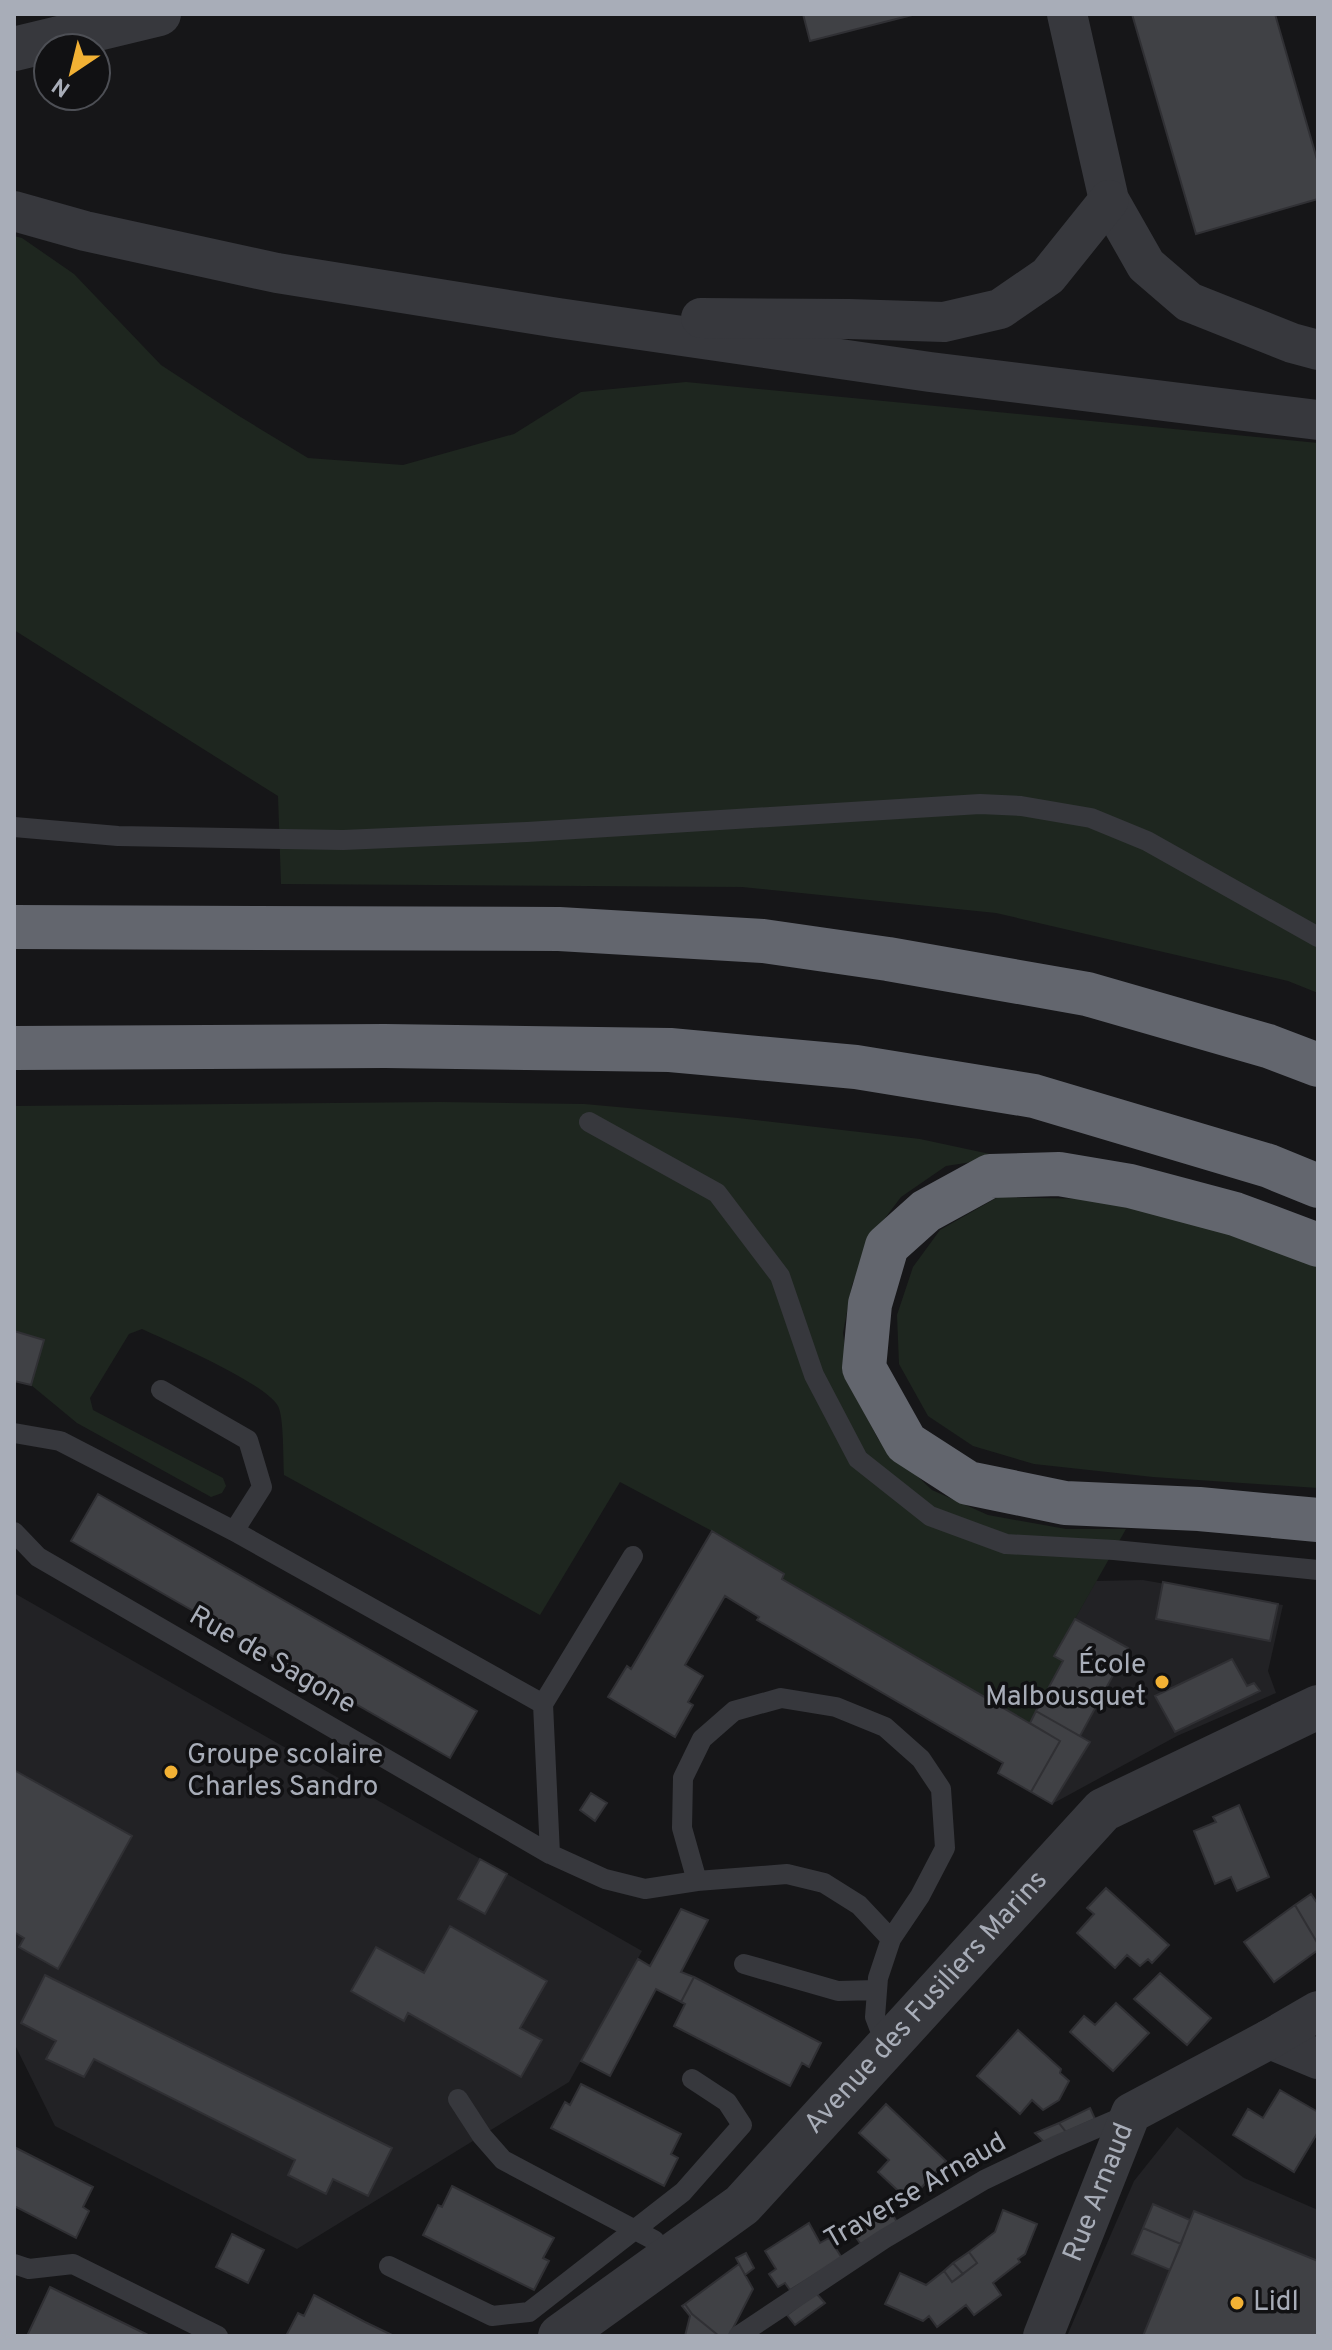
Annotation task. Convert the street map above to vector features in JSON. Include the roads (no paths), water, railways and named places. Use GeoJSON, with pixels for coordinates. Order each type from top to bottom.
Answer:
{"type":"FeatureCollection","features":[{"type":"Feature","properties":{"kind":"highway"},"geometry":{"type":"LineString","coordinates":[[14,927],[559,929],[763,941],[888,959],[1087,994],[1268,1046],[1318,1065]]}},
{"type":"Feature","properties":{"kind":"highway"},"geometry":{"type":"LineString","coordinates":[[14,1048],[385,1046],[670,1050],[856,1067],[1034,1096],[1269,1166],[1318,1186]]}},
{"type":"Feature","properties":{"kind":"highway"},"geometry":{"type":"LineString","coordinates":[[1318,1245],[1235,1214],[1130,1186],[1059,1174],[990,1176],[926,1211],[887,1246],[870,1304],[864,1368],[906,1443],[968,1483],[1065,1503],[1199,1509],[1318,1520]]}},
{"type":"Feature","properties":{"kind":"street"},"geometry":{"type":"LineString","coordinates":[[14,49],[159,14]]}},
{"type":"Feature","properties":{"kind":"street"},"geometry":{"type":"LineString","coordinates":[[1067,14],[1109,200],[1146,265],[1189,302],[1292,343],[1318,350]]}},
{"type":"Feature","properties":{"kind":"street"},"geometry":{"type":"LineString","coordinates":[[558,318],[944,322],[1000,309],[1048,276],[1109,200]]}},
{"type":"Feature","properties":{"kind":"street"},"geometry":{"type":"LineString","coordinates":[[14,211],[85,231],[277,273],[930,372],[1318,420]]}},
{"type":"Feature","properties":{"kind":"street","name":"Avenue des Fusiliers Marins"},"geometry":{"type":"LineString","coordinates":[[560,2336],[742,2205],[1103,1810],[1318,1707]]}},
{"type":"Feature","properties":{"kind":"street","name":"Rue Arnaud"},"geometry":{"type":"LineString","coordinates":[[1043,2336],[1131,2113],[1318,2011]]}},
{"type":"Feature","properties":{"kind":"street"},"geometry":{"type":"LineString","coordinates":[[1270,2039],[1318,2059]]}},
{"type":"Feature","properties":{"kind":"lane"},"geometry":{"type":"LineString","coordinates":[[14,827],[118,836],[343,840],[964,805],[1021,806],[1091,818],[1147,841],[1318,937]]}},
{"type":"Feature","properties":{"kind":"lane"},"geometry":{"type":"LineString","coordinates":[[589,1122],[717,1193],[780,1276],[814,1375],[858,1459],[930,1516],[1006,1544],[1114,1550],[1318,1570]]}},
{"type":"Feature","properties":{"kind":"lane"},"geometry":{"type":"LineString","coordinates":[[161,1390],[248,1440],[262,1487],[234,1531]]}},
{"type":"Feature","properties":{"kind":"lane"},"geometry":{"type":"LineString","coordinates":[[14,1433],[60,1441],[234,1531],[543,1704]]}},
{"type":"Feature","properties":{"kind":"lane","name":"Rue de Sagone"},"geometry":{"type":"LineString","coordinates":[[14,1532],[38,1557],[550,1854],[605,1879],[645,1889],[697,1881],[787,1874],[824,1883],[859,1905],[891,1939]]}},
{"type":"Feature","properties":{"kind":"lane"},"geometry":{"type":"LineString","coordinates":[[550,1854],[543,1704],[633,1556]]}},
{"type":"Feature","properties":{"kind":"lane"},"geometry":{"type":"LineString","coordinates":[[697,1881],[682,1828],[683,1778],[702,1739],[734,1711],[781,1698],[836,1707],[885,1727],[921,1759],[941,1789],[945,1848],[920,1896],[891,1939],[878,1978],[875,2017],[887,2048]]}},
{"type":"Feature","properties":{"kind":"lane"},"geometry":{"type":"LineString","coordinates":[[744,1964],[838,1991],[877,1990]]}},
{"type":"Feature","properties":{"kind":"lane"},"geometry":{"type":"LineString","coordinates":[[389,2266],[492,2316],[529,2312],[683,2192],[742,2125],[727,2102],[692,2079]]}},
{"type":"Feature","properties":{"kind":"lane"},"geometry":{"type":"LineString","coordinates":[[458,2099],[482,2136],[503,2160],[654,2240],[668,2258]]}},
{"type":"Feature","properties":{"kind":"lane","name":"Traverse Arnaud"},"geometry":{"type":"LineString","coordinates":[[738,2336],[884,2239],[984,2180],[1131,2113]]}},
{"type":"Feature","properties":{"kind":"lane"},"geometry":{"type":"LineString","coordinates":[[14,2264],[29,2269],[73,2264],[218,2336]]}},
{"type":"Feature","properties":{"kind":"place","name":"École Malbousquet"},"geometry":{"type":"Point","coordinates":[1162,1682]}},
{"type":"Feature","properties":{"kind":"place","name":"Groupe scolaire Charles Sandro"},"geometry":{"type":"Point","coordinates":[171,1772]}},
{"type":"Feature","properties":{"kind":"place","name":"Lidl"},"geometry":{"type":"Point","coordinates":[1237,2303]}}]}
